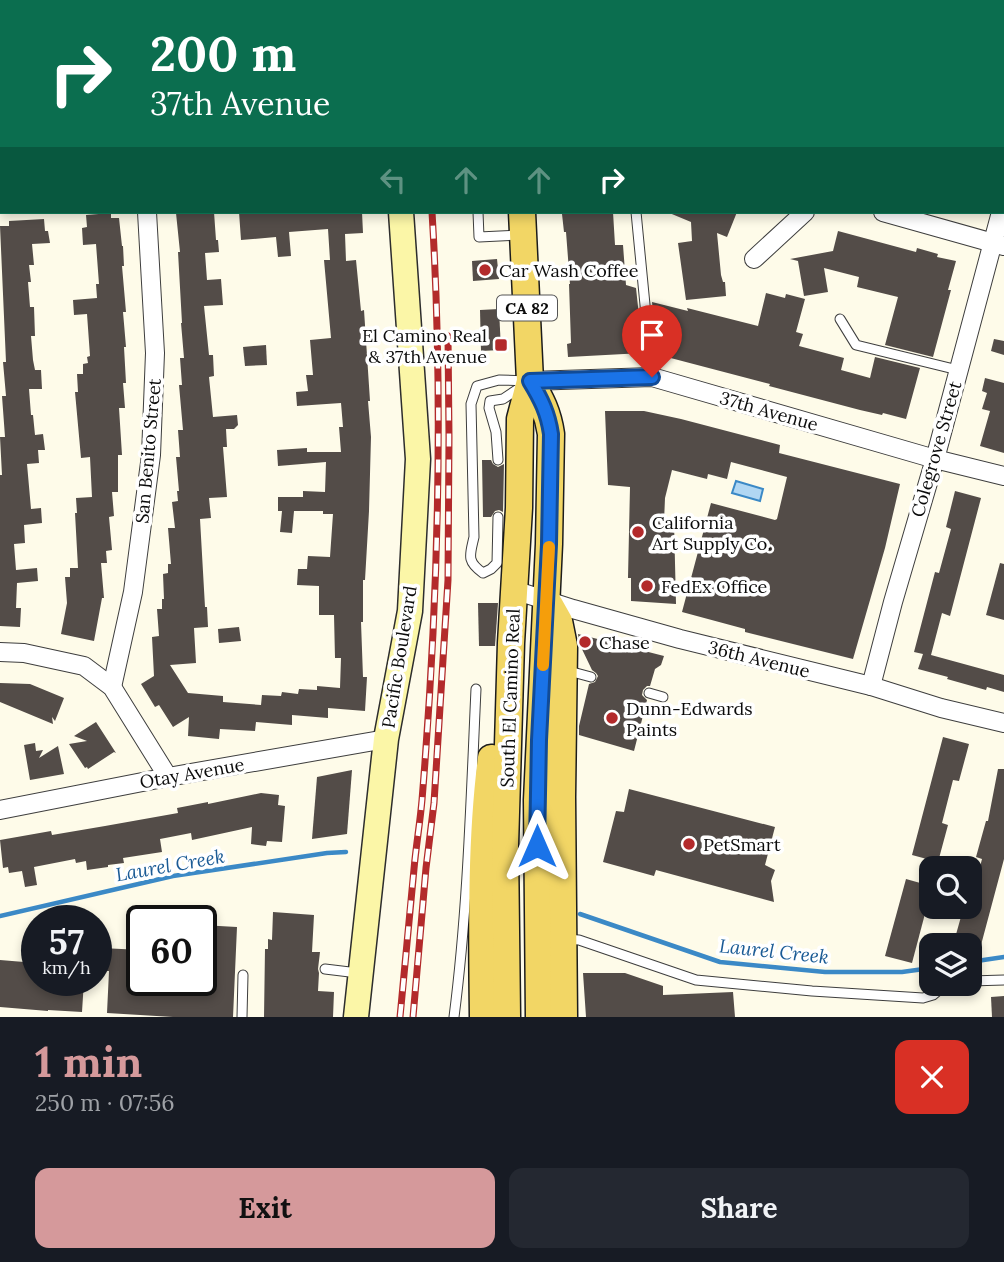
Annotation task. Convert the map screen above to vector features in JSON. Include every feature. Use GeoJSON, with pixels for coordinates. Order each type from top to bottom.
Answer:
{"type":"FeatureCollection","features":[{"type":"Feature","properties":{"kind":"main road","name":"South El Camino Real"},"geometry":{"type":"LineString","coordinates":[[507,1017],[505,846],[511,643],[519,508],[520,419],[530,381],[523,223]]}},
{"type":"Feature","properties":{"kind":"main road","name":"South El Camino Real"},"geometry":{"type":"LineString","coordinates":[[530,381],[544,404],[551,434],[547,601],[537,800],[539,1017]]}},
{"type":"Feature","properties":{"kind":"main road"},"geometry":{"type":"LineString","coordinates":[[547,601],[562,632],[564,670],[564,1017]]}},
{"type":"Feature","properties":{"kind":"main road"},"geometry":{"type":"LineString","coordinates":[[483,1017],[487,798],[511,643]]}},
{"type":"Feature","properties":{"kind":"street","name":"San Benito Street"},"geometry":{"type":"LineString","coordinates":[[112,687],[134,592],[151,455],[155,353],[147,214]]}},
{"type":"Feature","properties":{"kind":"street","name":"Pacific Boulevard"},"geometry":{"type":"LineString","coordinates":[[356,1017],[386,739],[410,611],[418,459],[401,214]]}},
{"type":"Feature","properties":{"kind":"street"},"geometry":{"type":"LineString","coordinates":[[754,259],[803,214]]}},
{"type":"Feature","properties":{"kind":"street"},"geometry":{"type":"LineString","coordinates":[[890,214],[998,244]]}},
{"type":"Feature","properties":{"kind":"street","name":"Colegrove Street"},"geometry":{"type":"LineString","coordinates":[[871,686],[958,370],[998,244],[1001,214]]}},
{"type":"Feature","properties":{"kind":"street","name":"37th Avenue"},"geometry":{"type":"LineString","coordinates":[[530,381],[652,377],[1004,476]]}},
{"type":"Feature","properties":{"kind":"street","name":"36th Avenue"},"geometry":{"type":"LineString","coordinates":[[514,590],[723,651],[871,686],[941,708],[1004,723]]}},
{"type":"Feature","properties":{"kind":"street"},"geometry":{"type":"LineString","coordinates":[[0,652],[24,653],[84,666],[112,687],[168,776]]}},
{"type":"Feature","properties":{"kind":"street","name":"Otay Avenue"},"geometry":{"type":"LineString","coordinates":[[0,810],[168,776],[386,739]]}},
{"type":"Feature","properties":{"kind":"lane"},"geometry":{"type":"LineString","coordinates":[[478,214],[479,237],[523,223]]}},
{"type":"Feature","properties":{"kind":"lane"},"geometry":{"type":"LineString","coordinates":[[636,214],[652,377]]}},
{"type":"Feature","properties":{"kind":"lane"},"geometry":{"type":"LineString","coordinates":[[840,319],[856,345],[958,370]]}},
{"type":"Feature","properties":{"kind":"lane"},"geometry":{"type":"LineString","coordinates":[[498,517],[497,563],[483,573],[474,566],[470,557],[474,537],[471,404],[477,386],[499,380],[530,381]]}},
{"type":"Feature","properties":{"kind":"lane"},"geometry":{"type":"LineString","coordinates":[[498,460],[490,401],[503,399],[530,381]]}},
{"type":"Feature","properties":{"kind":"lane"},"geometry":{"type":"LineString","coordinates":[[564,670],[591,677]]}},
{"type":"Feature","properties":{"kind":"lane"},"geometry":{"type":"LineString","coordinates":[[454,1017],[470,821],[476,689]]}},
{"type":"Feature","properties":{"kind":"lane"},"geometry":{"type":"LineString","coordinates":[[649,693],[663,697]]}},
{"type":"Feature","properties":{"kind":"lane"},"geometry":{"type":"LineString","coordinates":[[563,939],[579,940],[696,980],[812,991],[923,998],[930,996]]}},
{"type":"Feature","properties":{"kind":"lane"},"geometry":{"type":"LineString","coordinates":[[325,969],[360,973]]}},
{"type":"Feature","properties":{"kind":"lane"},"geometry":{"type":"LineString","coordinates":[[242,1017],[243,975]]}},
{"type":"Feature","properties":{"kind":"lane"},"geometry":{"type":"LineString","coordinates":[[982,981],[1004,980]]}},
{"type":"Feature","properties":{"kind":"water"},"geometry":{"type":"Polygon","coordinates":[[[736,481],[763,489],[760,501],[732,493],[736,481]]]}},
{"type":"Feature","properties":{"kind":"building"},"geometry":{"type":"Polygon","coordinates":[[[111,214],[111,218],[119,218],[126,312],[123,312],[126,347],[126,383],[123,383],[125,408],[119,408],[122,455],[118,455],[118,492],[112,492],[114,516],[109,517],[112,550],[106,551],[107,563],[101,563],[104,598],[94,641],[61,634],[67,603],[65,577],[70,577],[70,568],[78,568],[76,498],[92,497],[90,457],[81,458],[75,392],[78,392],[77,374],[83,374],[83,364],[88,363],[87,357],[90,356],[87,314],[74,315],[73,300],[97,298],[96,284],[99,284],[96,244],[83,245],[82,228],[87,227],[86,215],[111,214]]]}},
{"type":"Feature","properties":{"kind":"building"},"geometry":{"type":"Polygon","coordinates":[[[176,214],[214,214],[219,252],[205,253],[207,280],[221,279],[223,305],[204,306],[209,355],[213,355],[214,376],[209,377],[213,417],[237,415],[238,425],[234,429],[226,429],[227,447],[223,447],[227,497],[209,498],[211,518],[200,519],[208,627],[194,628],[196,663],[170,665],[188,693],[223,696],[223,702],[261,705],[262,695],[281,696],[282,692],[298,694],[299,689],[317,690],[317,686],[340,688],[341,658],[335,658],[334,615],[319,615],[319,586],[297,585],[298,569],[307,569],[308,556],[330,557],[333,514],[323,514],[323,511],[294,511],[292,533],[280,532],[282,511],[278,511],[278,497],[303,497],[303,491],[325,492],[326,462],[278,466],[277,450],[307,448],[307,452],[341,452],[339,427],[343,427],[341,403],[297,406],[296,392],[308,391],[306,375],[313,375],[310,340],[331,338],[324,260],[330,260],[328,229],[289,232],[291,256],[278,257],[276,237],[241,240],[239,214],[362,214],[363,233],[345,234],[346,261],[356,260],[361,311],[364,310],[370,401],[369,511],[361,622],[363,677],[367,677],[365,711],[328,708],[328,718],[292,715],[292,725],[256,722],[255,731],[220,729],[219,739],[188,736],[189,717],[173,727],[159,705],[155,707],[141,684],[154,676],[152,637],[159,636],[157,609],[162,609],[163,574],[168,573],[168,564],[171,564],[168,528],[175,528],[172,502],[178,501],[179,491],[176,457],[180,457],[178,430],[183,430],[179,385],[182,385],[180,358],[184,358],[176,214]]]}},
{"type":"Feature","properties":{"kind":"building"},"geometry":{"type":"Polygon","coordinates":[[[562,214],[613,214],[615,245],[623,245],[626,285],[636,288],[643,353],[568,357],[567,344],[571,343],[570,284],[562,214]]]}},
{"type":"Feature","properties":{"kind":"building"},"geometry":{"type":"Polygon","coordinates":[[[672,214],[736,214],[727,237],[717,233],[726,296],[686,300],[678,243],[692,241],[691,222],[672,214]]]}},
{"type":"Feature","properties":{"kind":"building"},"geometry":{"type":"Polygon","coordinates":[[[44,219],[50,243],[32,244],[34,265],[29,265],[31,282],[28,282],[30,307],[34,307],[35,336],[31,336],[33,360],[35,370],[41,370],[42,389],[29,389],[31,415],[35,435],[43,434],[45,450],[38,450],[39,463],[27,464],[31,509],[41,508],[42,523],[24,525],[25,543],[14,544],[16,570],[37,568],[38,581],[17,583],[16,608],[21,608],[20,627],[0,626],[0,437],[5,437],[2,396],[6,396],[3,362],[6,362],[0,226],[9,226],[9,221],[44,219]]]}},
{"type":"Feature","properties":{"kind":"building"},"geometry":{"type":"Polygon","coordinates":[[[838,231],[916,252],[917,248],[938,254],[937,257],[956,261],[933,357],[885,345],[898,297],[857,287],[859,277],[824,268],[828,292],[804,296],[798,261],[790,259],[833,251],[838,231]]]}},
{"type":"Feature","properties":{"kind":"building","name":"Car Wash Coffee"},"geometry":{"type":"Polygon","coordinates":[[[497,259],[499,279],[473,281],[472,261],[497,259]]]}},
{"type":"Feature","properties":{"kind":"building"},"geometry":{"type":"Polygon","coordinates":[[[766,293],[805,299],[796,332],[803,334],[799,346],[844,358],[841,370],[870,378],[875,357],[920,368],[906,419],[769,386],[770,384],[663,356],[661,352],[657,352],[652,302],[758,326],[766,293]]]}},
{"type":"Feature","properties":{"kind":"building"},"geometry":{"type":"Polygon","coordinates":[[[499,309],[501,350],[481,351],[480,310],[499,309]]]}},
{"type":"Feature","properties":{"kind":"building"},"geometry":{"type":"Polygon","coordinates":[[[994,339],[1004,341],[1004,355],[991,351],[994,339]]]}},
{"type":"Feature","properties":{"kind":"building"},"geometry":{"type":"Polygon","coordinates":[[[266,345],[267,365],[245,366],[243,347],[266,345]]]}},
{"type":"Feature","properties":{"kind":"building"},"geometry":{"type":"Polygon","coordinates":[[[985,378],[1004,383],[1004,453],[980,446],[990,411],[982,409],[987,393],[982,391],[985,378]]]}},
{"type":"Feature","properties":{"kind":"building"},"geometry":{"type":"Polygon","coordinates":[[[605,411],[644,411],[681,419],[780,445],[779,453],[900,484],[885,548],[853,659],[745,632],[745,629],[682,612],[711,503],[777,519],[787,477],[731,462],[727,479],[708,474],[707,479],[672,470],[665,498],[664,522],[674,522],[676,604],[631,601],[631,578],[628,578],[630,487],[608,485],[605,411]]]}},
{"type":"Feature","properties":{"kind":"building"},"geometry":{"type":"Polygon","coordinates":[[[482,460],[491,460],[498,467],[504,464],[503,512],[495,511],[491,517],[483,517],[482,460]]]}},
{"type":"Feature","properties":{"kind":"building"},"geometry":{"type":"Polygon","coordinates":[[[955,491],[981,498],[950,616],[942,613],[931,655],[1004,675],[1004,692],[987,687],[986,690],[918,669],[923,654],[914,652],[935,572],[939,573],[951,529],[946,527],[955,491]]]}},
{"type":"Feature","properties":{"kind":"building"},"geometry":{"type":"Polygon","coordinates":[[[1000,563],[1004,564],[1004,620],[986,615],[1000,563]]]}},
{"type":"Feature","properties":{"kind":"building"},"geometry":{"type":"Polygon","coordinates":[[[478,603],[498,603],[495,646],[479,646],[478,603]]]}},
{"type":"Feature","properties":{"kind":"building"},"geometry":{"type":"Polygon","coordinates":[[[239,627],[241,641],[219,643],[218,629],[239,627]]]}},
{"type":"Feature","properties":{"kind":"building"},"geometry":{"type":"Polygon","coordinates":[[[578,634],[664,656],[661,665],[655,669],[650,686],[643,690],[642,695],[647,700],[634,751],[579,735],[589,684],[595,682],[598,676],[592,670],[580,645],[578,634]]]}},
{"type":"Feature","properties":{"kind":"building"},"geometry":{"type":"Polygon","coordinates":[[[0,683],[30,684],[64,698],[55,721],[52,717],[53,724],[0,702],[0,683]]]}},
{"type":"Feature","properties":{"kind":"building"},"geometry":{"type":"Polygon","coordinates":[[[96,722],[116,753],[88,769],[69,744],[87,741],[74,736],[96,722]]]}},
{"type":"Feature","properties":{"kind":"building"},"geometry":{"type":"Polygon","coordinates":[[[943,737],[969,744],[959,781],[953,780],[942,823],[948,825],[940,856],[912,855],[943,737]]]}},
{"type":"Feature","properties":{"kind":"building"},"geometry":{"type":"Polygon","coordinates":[[[35,743],[36,751],[43,750],[39,758],[58,746],[64,774],[30,780],[24,745],[35,743]]]}},
{"type":"Feature","properties":{"kind":"building"},"geometry":{"type":"Polygon","coordinates":[[[998,769],[1004,769],[1004,859],[982,941],[982,933],[956,933],[960,919],[982,919],[982,856],[976,856],[988,821],[998,769]]]}},
{"type":"Feature","properties":{"kind":"building"},"geometry":{"type":"Polygon","coordinates":[[[352,770],[347,834],[312,839],[317,777],[352,770]]]}},
{"type":"Feature","properties":{"kind":"building","name":"PetSmart"},"geometry":{"type":"Polygon","coordinates":[[[629,789],[775,827],[765,865],[775,870],[771,881],[774,902],[656,870],[654,876],[603,862],[616,811],[624,812],[629,789]]]}},
{"type":"Feature","properties":{"kind":"building"},"geometry":{"type":"Polygon","coordinates":[[[261,793],[279,795],[278,805],[285,806],[282,842],[267,841],[266,846],[251,844],[252,827],[192,840],[191,833],[160,839],[162,852],[123,858],[124,863],[108,867],[87,870],[86,861],[76,863],[75,859],[34,867],[37,885],[25,887],[22,871],[9,873],[8,867],[3,868],[0,840],[51,831],[52,835],[178,813],[177,808],[261,793]]]}},
{"type":"Feature","properties":{"kind":"building"},"geometry":{"type":"Polygon","coordinates":[[[906,879],[919,883],[919,919],[924,919],[912,963],[885,956],[906,879]]]}},
{"type":"Feature","properties":{"kind":"building"},"geometry":{"type":"Polygon","coordinates":[[[273,912],[314,915],[312,952],[320,952],[318,991],[334,992],[333,1017],[264,1017],[265,949],[268,949],[268,939],[272,940],[273,912]]]}},
{"type":"Feature","properties":{"kind":"building"},"geometry":{"type":"Polygon","coordinates":[[[217,926],[237,927],[233,1017],[107,1013],[108,996],[112,996],[112,949],[126,949],[126,996],[217,996],[217,926]]]}},
{"type":"Feature","properties":{"kind":"building"},"geometry":{"type":"Polygon","coordinates":[[[0,960],[21,962],[21,996],[83,996],[82,1012],[0,1007],[0,960]]]}},
{"type":"Feature","properties":{"kind":"building"},"geometry":{"type":"Polygon","coordinates":[[[583,973],[625,973],[663,986],[663,995],[733,992],[735,1017],[586,1017],[583,973]]]}},
{"type":"Feature","properties":{"kind":"building"},"geometry":{"type":"Polygon","coordinates":[[[1004,996],[1004,1017],[992,1017],[991,997],[1004,996]]]}},
{"type":"Feature","properties":{"kind":"waterway","name":"Laurel Creek"},"geometry":{"type":"LineString","coordinates":[[0,916],[173,876],[346,852]]}},
{"type":"Feature","properties":{"kind":"waterway","name":"Laurel Creek"},"geometry":{"type":"LineString","coordinates":[[580,914],[720,962],[825,972],[919,970]]}},
{"type":"Feature","properties":{"kind":"waterway","name":"Laurel Creek"},"geometry":{"type":"LineString","coordinates":[[982,960],[1004,957]]}},
{"type":"Feature","properties":{"kind":"railway"},"geometry":{"type":"LineString","coordinates":[[400,1017],[422,800],[438,506],[438,359],[432,214]]}},
{"type":"Feature","properties":{"kind":"railway"},"geometry":{"type":"LineString","coordinates":[[413,1017],[434,803],[448,580],[448,336]]}},
{"type":"Feature","properties":{"kind":"slow traffic"},"geometry":{"type":"LineString","coordinates":[[543,665],[549,547]]}},
{"type":"Feature","properties":{"kind":"place","name":"Car Wash Coffee"},"geometry":{"type":"Point","coordinates":[485,270]}},
{"type":"Feature","properties":{"kind":"place","name":"El Camino Real & 37th Avenue"},"geometry":{"type":"Point","coordinates":[501,345]}},
{"type":"Feature","properties":{"kind":"place","name":"California Art Supply Co."},"geometry":{"type":"Point","coordinates":[638,532]}},
{"type":"Feature","properties":{"kind":"place","name":"FedEx Office"},"geometry":{"type":"Point","coordinates":[647,586]}},
{"type":"Feature","properties":{"kind":"place","name":"Chase"},"geometry":{"type":"Point","coordinates":[585,642]}},
{"type":"Feature","properties":{"kind":"place","name":"Dunn-Edwards Paints"},"geometry":{"type":"Point","coordinates":[612,718]}},
{"type":"Feature","properties":{"kind":"place","name":"PetSmart"},"geometry":{"type":"Point","coordinates":[689,844]}},
{"type":"Feature","properties":{"kind":"route"},"geometry":{"type":"LineString","coordinates":[[537,846],[551,434],[544,404],[530,381],[652,377]]}}]}
